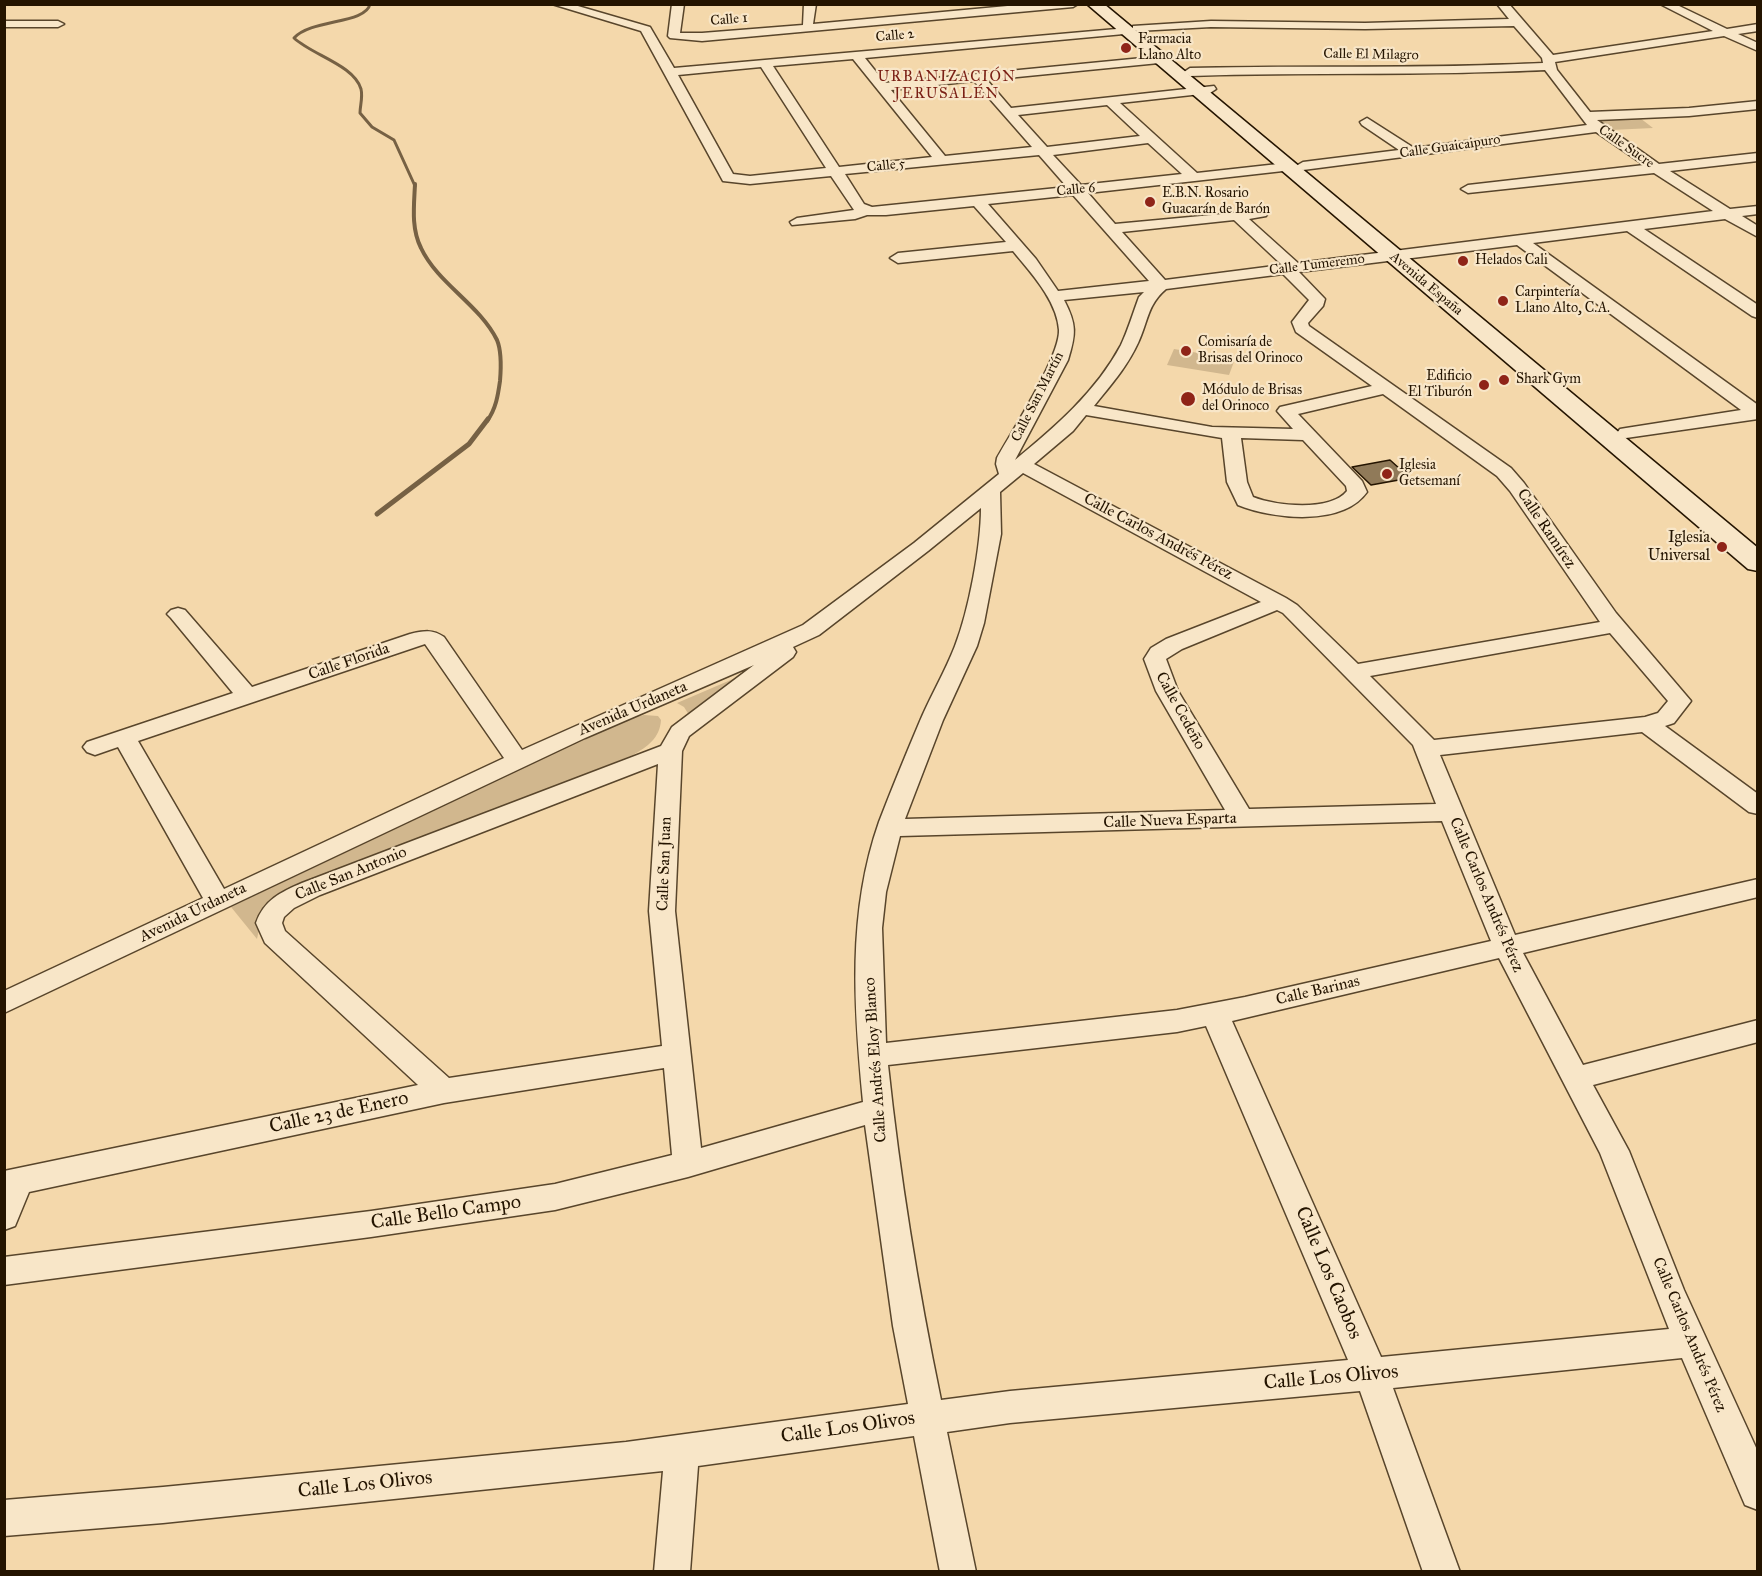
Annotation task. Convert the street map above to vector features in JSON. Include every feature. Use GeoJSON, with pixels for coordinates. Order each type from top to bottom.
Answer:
{"type":"FeatureCollection","features":[{"type":"Feature","properties":{"kind":"main road","name":"Avenida España"},"geometry":{"type":"LineString","coordinates":[[1094,4],[1131,29],[1199,84],[1758,563]]}},
{"type":"Feature","properties":{"kind":"main road","name":"Avenida España"},"geometry":{"type":"LineString","coordinates":[[1109,4],[1159,59],[1199,84]]}},
{"type":"Feature","properties":{"kind":"main road","name":"Avenida España"},"geometry":{"type":"LineString","coordinates":[[1401,255],[1626,433],[1758,542]]}},
{"type":"Feature","properties":{"kind":"street"},"geometry":{"type":"LineString","coordinates":[[557,4],[642,27],[652,38],[670,72]]}},
{"type":"Feature","properties":{"kind":"street"},"geometry":{"type":"LineString","coordinates":[[674,36],[678,4]]}},
{"type":"Feature","properties":{"kind":"street"},"geometry":{"type":"LineString","coordinates":[[808,23],[810,4]]}},
{"type":"Feature","properties":{"kind":"street","name":"Calle 1"},"geometry":{"type":"LineString","coordinates":[[652,38],[1023,4]]}},
{"type":"Feature","properties":{"kind":"street","name":"Calle 1"},"geometry":{"type":"LineString","coordinates":[[674,36],[702,38],[918,13],[1073,4]]}},
{"type":"Feature","properties":{"kind":"street","name":"Calle Sucre"},"geometry":{"type":"LineString","coordinates":[[1502,4],[1550,62],[1551,71],[1598,128],[1654,167],[1758,233]]}},
{"type":"Feature","properties":{"kind":"street"},"geometry":{"type":"LineString","coordinates":[[1665,4],[1758,48]]}},
{"type":"Feature","properties":{"kind":"street"},"geometry":{"type":"LineString","coordinates":[[1438,11],[1453,24]]}},
{"type":"Feature","properties":{"kind":"street"},"geometry":{"type":"LineString","coordinates":[[918,13],[947,47]]}},
{"type":"Feature","properties":{"kind":"street","name":"Calle 2"},"geometry":{"type":"LineString","coordinates":[[670,72],[947,47],[1217,19],[1374,26],[1517,22]]}},
{"type":"Feature","properties":{"kind":"street"},"geometry":{"type":"LineString","coordinates":[[6,25],[58,24]]}},
{"type":"Feature","properties":{"kind":"street","name":"Calle El Milagro"},"geometry":{"type":"LineString","coordinates":[[1008,112],[1109,100],[1288,69],[1457,71],[1550,62],[1758,27]]}},
{"type":"Feature","properties":{"kind":"street"},"geometry":{"type":"LineString","coordinates":[[856,55],[941,160]]}},
{"type":"Feature","properties":{"kind":"street"},"geometry":{"type":"LineString","coordinates":[[882,87],[1159,59]]}},
{"type":"Feature","properties":{"kind":"street"},"geometry":{"type":"LineString","coordinates":[[765,64],[859,207],[865,210]]}},
{"type":"Feature","properties":{"kind":"street","name":"Calle 5"},"geometry":{"type":"LineString","coordinates":[[670,72],[725,176],[731,179],[750,180],[1152,138]]}},
{"type":"Feature","properties":{"kind":"street"},"geometry":{"type":"LineString","coordinates":[[977,77],[1161,285]]}},
{"type":"Feature","properties":{"kind":"street"},"geometry":{"type":"LineString","coordinates":[[1109,100],[1193,177]]}},
{"type":"Feature","properties":{"kind":"street"},"geometry":{"type":"LineString","coordinates":[[1586,116],[1689,112],[1758,105]]}},
{"type":"Feature","properties":{"kind":"street"},"geometry":{"type":"LineString","coordinates":[[1367,122],[1412,152]]}},
{"type":"Feature","properties":{"kind":"street","name":"Calle Guaicaipuro"},"geometry":{"type":"LineString","coordinates":[[1295,166],[1598,128]]}},
{"type":"Feature","properties":{"kind":"street"},"geometry":{"type":"LineString","coordinates":[[1468,189],[1758,157]]}},
{"type":"Feature","properties":{"kind":"street","name":"Calle 6"},"geometry":{"type":"LineString","coordinates":[[797,222],[849,216],[865,210],[886,211],[1295,166]]}},
{"type":"Feature","properties":{"kind":"street","name":"Calle San Martín"},"geometry":{"type":"LineString","coordinates":[[978,201],[1055,296],[1067,327],[1059,360],[1006,458],[1007,478]]}},
{"type":"Feature","properties":{"kind":"street","name":"Calle Tumeremo"},"geometry":{"type":"LineString","coordinates":[[1055,296],[1161,285],[1758,210]]}},
{"type":"Feature","properties":{"kind":"street"},"geometry":{"type":"LineString","coordinates":[[1112,229],[1261,213]]}},
{"type":"Feature","properties":{"kind":"street"},"geometry":{"type":"LineString","coordinates":[[1238,216],[1291,269]]}},
{"type":"Feature","properties":{"kind":"street"},"geometry":{"type":"LineString","coordinates":[[1630,226],[1758,313]]}},
{"type":"Feature","properties":{"kind":"street"},"geometry":{"type":"LineString","coordinates":[[1520,240],[1757,413]]}},
{"type":"Feature","properties":{"kind":"street"},"geometry":{"type":"LineString","coordinates":[[898,258],[1014,246]]}},
{"type":"Feature","properties":{"kind":"street","name":"Calle Ramírez"},"geometry":{"type":"LineString","coordinates":[[1291,269],[1314,294],[1317,301],[1300,322],[1302,328],[1511,478],[1591,596],[1614,626],[1680,701],[1666,718],[1647,724]]}},
{"type":"Feature","properties":{"kind":"street","name":"Avenida Urdaneta"},"geometry":{"type":"LineString","coordinates":[[4,1003],[518,760],[811,630],[921,547],[1067,427],[1115,369],[1127,349],[1147,297],[1161,285]]}},
{"type":"Feature","properties":{"kind":"street"},"geometry":{"type":"LineString","coordinates":[[1231,434],[1237,483],[1242,497],[1248,503],[1278,510],[1328,508],[1351,500],[1357,492],[1355,485],[1286,411],[1386,388]]}},
{"type":"Feature","properties":{"kind":"street"},"geometry":{"type":"LineString","coordinates":[[1082,409],[1231,434],[1306,435]]}},
{"type":"Feature","properties":{"kind":"street"},"geometry":{"type":"LineString","coordinates":[[1626,433],[1757,413]]}},
{"type":"Feature","properties":{"kind":"street","name":"Calle Carlos Andrés Pérez"},"geometry":{"type":"LineString","coordinates":[[1007,478],[1279,602],[1302,619],[1423,742],[1508,947],[1614,1151],[1668,1290],[1758,1493]]}},
{"type":"Feature","properties":{"kind":"street","name":"Calle Andrés Eloy Blanco"},"geometry":{"type":"LineString","coordinates":[[958,1572],[909,1326],[877,1110],[869,928],[873,892],[890,828],[932,720],[966,646],[973,623],[991,534],[1007,478]]}},
{"type":"Feature","properties":{"kind":"street","name":"Calle Cedeño"},"geometry":{"type":"LineString","coordinates":[[1242,818],[1167,691],[1155,660],[1159,652],[1174,644],[1279,602]]}},
{"type":"Feature","properties":{"kind":"street"},"geometry":{"type":"LineString","coordinates":[[178,614],[248,696]]}},
{"type":"Feature","properties":{"kind":"street"},"geometry":{"type":"LineString","coordinates":[[1354,672],[1614,626]]}},
{"type":"Feature","properties":{"kind":"street"},"geometry":{"type":"LineString","coordinates":[[673,743],[811,630]]}},
{"type":"Feature","properties":{"kind":"street","name":"Calle Florida"},"geometry":{"type":"LineString","coordinates":[[95,747],[429,637],[436,642],[518,760]]}},
{"type":"Feature","properties":{"kind":"street","name":"Calle San Juan"},"geometry":{"type":"LineString","coordinates":[[641,706],[658,704],[672,707],[678,717],[673,743],[662,911],[688,1164]]}},
{"type":"Feature","properties":{"kind":"street"},"geometry":{"type":"LineString","coordinates":[[1425,748],[1647,724],[1758,806]]}},
{"type":"Feature","properties":{"kind":"street"},"geometry":{"type":"LineString","coordinates":[[124,737],[218,901]]}},
{"type":"Feature","properties":{"kind":"street","name":"Calle San Antonio"},"geometry":{"type":"LineString","coordinates":[[444,1091],[274,936],[269,923],[275,910],[283,903],[311,889],[624,767],[673,743]]}},
{"type":"Feature","properties":{"kind":"street","name":"Calle Nueva Esparta"},"geometry":{"type":"LineString","coordinates":[[890,828],[1451,812]]}},
{"type":"Feature","properties":{"kind":"street","name":"Calle Barinas"},"geometry":{"type":"LineString","coordinates":[[873,1056],[1177,1021],[1758,888]]}},
{"type":"Feature","properties":{"kind":"street","name":"Calle Los Caobos"},"geometry":{"type":"LineString","coordinates":[[1214,1013],[1371,1374],[1442,1572]]}},
{"type":"Feature","properties":{"kind":"street"},"geometry":{"type":"LineString","coordinates":[[1575,1078],[1758,1031]]}},
{"type":"Feature","properties":{"kind":"street","name":"Calle 23 de Enero"},"geometry":{"type":"LineString","coordinates":[[11,1182],[444,1091],[675,1055]]}},
{"type":"Feature","properties":{"kind":"street","name":"Calle Bello Campo"},"geometry":{"type":"LineString","coordinates":[[4,1271],[489,1208],[566,1195],[688,1164],[877,1110]]}},
{"type":"Feature","properties":{"kind":"street"},"geometry":{"type":"LineString","coordinates":[[4,1217],[11,1182]]}},
{"type":"Feature","properties":{"kind":"street","name":"Calle Los Olivos"},"geometry":{"type":"LineString","coordinates":[[4,1518],[491,1473],[682,1451],[1010,1407],[1691,1342]]}},
{"type":"Feature","properties":{"kind":"street"},"geometry":{"type":"LineString","coordinates":[[672,1572],[682,1451]]}},
{"type":"Feature","properties":{"kind":"shaded area"},"geometry":{"type":"Polygon","coordinates":[[[1640,118],[1653,128],[1611,130],[1598,120],[1640,118]]]}},
{"type":"Feature","properties":{"kind":"shaded area"},"geometry":{"type":"Polygon","coordinates":[[[1174,349],[1235,359],[1229,375],[1167,365],[1174,349]]]}},
{"type":"Feature","properties":{"kind":"shaded area"},"geometry":{"type":"Polygon","coordinates":[[[740,676],[689,715],[684,707],[677,703],[740,676]]]}},
{"type":"Feature","properties":{"kind":"shaded area"},"geometry":{"type":"Polygon","coordinates":[[[658,716],[661,720],[660,726],[652,741],[633,755],[279,896],[263,910],[257,939],[231,907],[633,717],[658,716]]]}},
{"type":"Feature","properties":{"kind":"building","name":"Iglesia Getsemaní"},"geometry":{"type":"Polygon","coordinates":[[[1390,460],[1410,478],[1371,485],[1352,467],[1390,460]]]}},
{"type":"Feature","properties":{"kind":"waterway"},"geometry":{"type":"LineString","coordinates":[[370,4],[359,15],[312,27],[294,38],[350,73],[357,81],[362,92],[360,113],[372,127],[394,140],[415,186]]}},
{"type":"Feature","properties":{"kind":"waterway"},"geometry":{"type":"LineString","coordinates":[[415,186],[414,225],[421,248],[428,261],[489,327],[499,345],[501,360],[499,386],[495,407],[487,421]]}},
{"type":"Feature","properties":{"kind":"waterway"},"geometry":{"type":"LineString","coordinates":[[377,514],[469,444],[488,419]]}},
{"type":"Feature","properties":{"kind":"place","name":"Farmacia Llano Alto"},"geometry":{"type":"Point","coordinates":[1126,48]}},
{"type":"Feature","properties":{"kind":"place","name":"E.B.N. Rosario Guacarán de Barón"},"geometry":{"type":"Point","coordinates":[1150,202]}},
{"type":"Feature","properties":{"kind":"place","name":"Helados Cali"},"geometry":{"type":"Point","coordinates":[1463,261]}},
{"type":"Feature","properties":{"kind":"place","name":"Carpintería Llano Alto, C.A."},"geometry":{"type":"Point","coordinates":[1503,301]}},
{"type":"Feature","properties":{"kind":"place","name":"Comisaría de Brisas del Orinoco"},"geometry":{"type":"Point","coordinates":[1186,351]}},
{"type":"Feature","properties":{"kind":"place","name":"Shark Gym"},"geometry":{"type":"Point","coordinates":[1504,380]}},
{"type":"Feature","properties":{"kind":"place","name":"Edificio El Tiburón"},"geometry":{"type":"Point","coordinates":[1484,385]}},
{"type":"Feature","properties":{"kind":"place","name":"Módulo de Brisas del Orinoco"},"geometry":{"type":"Point","coordinates":[1188,399]}},
{"type":"Feature","properties":{"kind":"place","name":"Iglesia Getsemaní"},"geometry":{"type":"Point","coordinates":[1387,474]}},
{"type":"Feature","properties":{"kind":"place","name":"Iglesia Universal"},"geometry":{"type":"Point","coordinates":[1722,547]}},
{"type":"Feature","properties":{"kind":"district","name":"URBANIZACIÓN JERUSALÉN"},"geometry":{"type":"Point","coordinates":[947,86]}}]}
